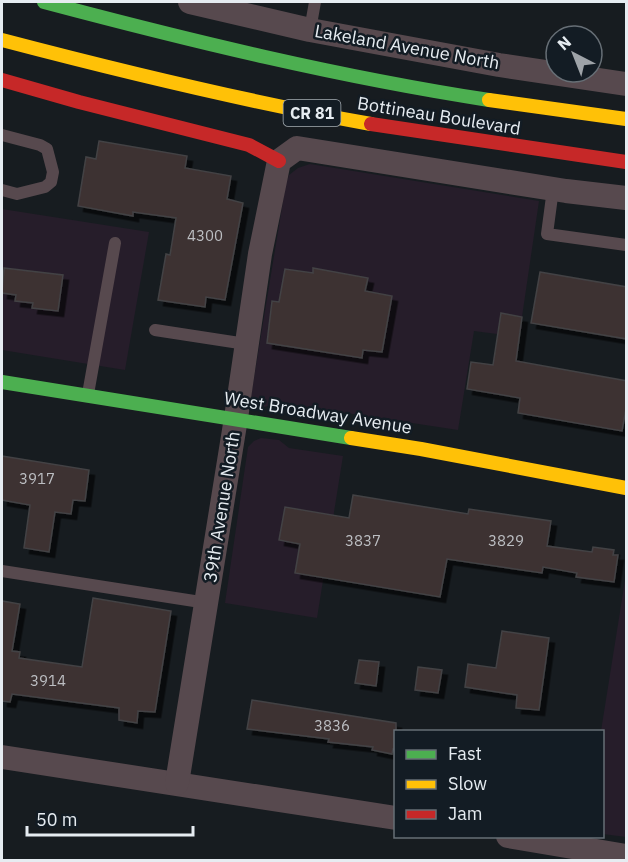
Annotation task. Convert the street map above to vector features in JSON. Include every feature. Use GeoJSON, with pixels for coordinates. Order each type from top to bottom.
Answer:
{"type":"FeatureCollection","features":[{"type":"Feature","properties":{"kind":"main road","name":"Bottineau Boulevard"},"geometry":{"type":"LineString","coordinates":[[44,2],[197,40],[363,77],[507,103],[627,119]]}},
{"type":"Feature","properties":{"kind":"main road","name":"Bottineau Boulevard"},"geometry":{"type":"LineString","coordinates":[[2,40],[94,64],[319,115],[453,138],[627,162]]}},
{"type":"Feature","properties":{"kind":"main road"},"geometry":{"type":"LineString","coordinates":[[2,80],[249,145],[279,161]]}},
{"type":"Feature","properties":{"kind":"main road","name":"West Broadway Avenue"},"geometry":{"type":"LineString","coordinates":[[2,382],[421,449],[627,488]]}},
{"type":"Feature","properties":{"kind":"street","name":"Lakeland Avenue North"},"geometry":{"type":"LineString","coordinates":[[202,3],[310,30],[499,65],[627,84]]}},
{"type":"Feature","properties":{"kind":"street"},"geometry":{"type":"LineString","coordinates":[[279,161],[297,148],[553,189],[627,198]]}},
{"type":"Feature","properties":{"kind":"street","name":"39th Avenue North"},"geometry":{"type":"LineString","coordinates":[[177,783],[260,254],[279,161]]}},
{"type":"Feature","properties":{"kind":"street"},"geometry":{"type":"LineString","coordinates":[[2,757],[394,818]]}},
{"type":"Feature","properties":{"kind":"street"},"geometry":{"type":"LineString","coordinates":[[514,838],[627,856]]}},
{"type":"Feature","properties":{"kind":"lane"},"geometry":{"type":"LineString","coordinates":[[310,30],[315,2]]}},
{"type":"Feature","properties":{"kind":"lane"},"geometry":{"type":"LineString","coordinates":[[2,135],[47,149],[53,172],[51,182],[45,187],[17,194],[2,190]]}},
{"type":"Feature","properties":{"kind":"lane"},"geometry":{"type":"LineString","coordinates":[[553,189],[547,234],[627,245]]}},
{"type":"Feature","properties":{"kind":"lane"},"geometry":{"type":"LineString","coordinates":[[87,395],[115,243]]}},
{"type":"Feature","properties":{"kind":"lane"},"geometry":{"type":"LineString","coordinates":[[155,330],[246,344]]}},
{"type":"Feature","properties":{"kind":"lane"},"geometry":{"type":"LineString","coordinates":[[2,571],[207,603]]}},
{"type":"Feature","properties":{"kind":"shaded area"},"geometry":{"type":"Polygon","coordinates":[[[310,164],[539,201],[522,317],[501,314],[497,334],[474,331],[458,430],[281,403],[264,407],[251,396],[286,183],[289,175],[298,168],[310,164]]]}},
{"type":"Feature","properties":{"kind":"shaded area"},"geometry":{"type":"Polygon","coordinates":[[[2,209],[149,232],[125,370],[2,350],[2,209]]]}},
{"type":"Feature","properties":{"kind":"shaded area"},"geometry":{"type":"Polygon","coordinates":[[[261,438],[279,440],[289,448],[343,456],[317,618],[225,603],[248,447],[261,438]]]}},
{"type":"Feature","properties":{"kind":"shaded area"},"geometry":{"type":"Polygon","coordinates":[[[626,574],[626,837],[604,834],[604,730],[601,730],[626,574]]]}},
{"type":"Feature","properties":{"kind":"building"},"geometry":{"type":"Polygon","coordinates":[[[99,141],[187,156],[185,168],[231,176],[227,199],[243,203],[225,300],[206,297],[205,307],[158,300],[166,254],[170,255],[176,218],[133,212],[133,216],[78,206],[86,157],[96,159],[99,141]]]}},
{"type":"Feature","properties":{"kind":"building"},"geometry":{"type":"Polygon","coordinates":[[[4,268],[63,275],[58,311],[32,308],[33,303],[15,301],[16,295],[2,293],[4,268]]]}},
{"type":"Feature","properties":{"kind":"building"},"geometry":{"type":"Polygon","coordinates":[[[313,268],[368,278],[365,291],[392,296],[382,352],[363,350],[362,358],[267,343],[272,301],[279,302],[285,269],[313,273],[313,268]]]}},
{"type":"Feature","properties":{"kind":"building"},"geometry":{"type":"Polygon","coordinates":[[[540,272],[627,287],[627,339],[531,323],[540,272]]]}},
{"type":"Feature","properties":{"kind":"building"},"geometry":{"type":"Polygon","coordinates":[[[501,313],[522,317],[516,361],[627,381],[627,404],[622,431],[518,413],[520,398],[467,389],[471,362],[493,365],[501,313]]]}},
{"type":"Feature","properties":{"kind":"building"},"geometry":{"type":"Polygon","coordinates":[[[2,456],[89,470],[85,501],[73,500],[71,514],[55,512],[49,552],[24,548],[30,505],[2,500],[2,456]]]}},
{"type":"Feature","properties":{"kind":"building"},"geometry":{"type":"Polygon","coordinates":[[[353,495],[468,514],[469,509],[551,521],[547,546],[592,552],[593,547],[614,550],[613,555],[618,555],[614,582],[576,577],[577,573],[543,567],[542,573],[447,559],[440,597],[295,573],[300,544],[279,540],[285,507],[349,518],[353,495]]]}},
{"type":"Feature","properties":{"kind":"building"},"geometry":{"type":"Polygon","coordinates":[[[93,598],[171,611],[155,712],[138,711],[137,723],[119,720],[119,708],[12,694],[10,702],[2,701],[2,601],[20,604],[12,651],[20,652],[19,658],[82,667],[93,598]]]}},
{"type":"Feature","properties":{"kind":"building"},"geometry":{"type":"Polygon","coordinates":[[[502,631],[549,638],[539,710],[516,708],[517,695],[465,687],[468,664],[496,668],[502,631]]]}},
{"type":"Feature","properties":{"kind":"building"},"geometry":{"type":"Polygon","coordinates":[[[359,660],[379,662],[376,686],[355,683],[359,660]]]}},
{"type":"Feature","properties":{"kind":"building"},"geometry":{"type":"Polygon","coordinates":[[[418,667],[442,670],[438,693],[415,690],[418,667]]]}},
{"type":"Feature","properties":{"kind":"building"},"geometry":{"type":"Polygon","coordinates":[[[252,700],[396,723],[392,754],[372,750],[373,747],[328,742],[329,739],[247,729],[252,700]]]}},
{"type":"Feature","properties":{"kind":"traffic: fast"},"geometry":{"type":"LineString","coordinates":[[44,2],[265,57],[489,100]]}},
{"type":"Feature","properties":{"kind":"traffic: fast"},"geometry":{"type":"LineString","coordinates":[[2,382],[351,438]]}},
{"type":"Feature","properties":{"kind":"traffic: slow"},"geometry":{"type":"LineString","coordinates":[[2,40],[186,86],[371,124]]}},
{"type":"Feature","properties":{"kind":"traffic: slow"},"geometry":{"type":"LineString","coordinates":[[489,100],[626,119]]}},
{"type":"Feature","properties":{"kind":"traffic: slow"},"geometry":{"type":"LineString","coordinates":[[351,438],[626,488]]}},
{"type":"Feature","properties":{"kind":"traffic: jam"},"geometry":{"type":"LineString","coordinates":[[2,80],[249,145],[279,161]]}},
{"type":"Feature","properties":{"kind":"traffic: jam"},"geometry":{"type":"LineString","coordinates":[[371,124],[626,162]]}}]}
